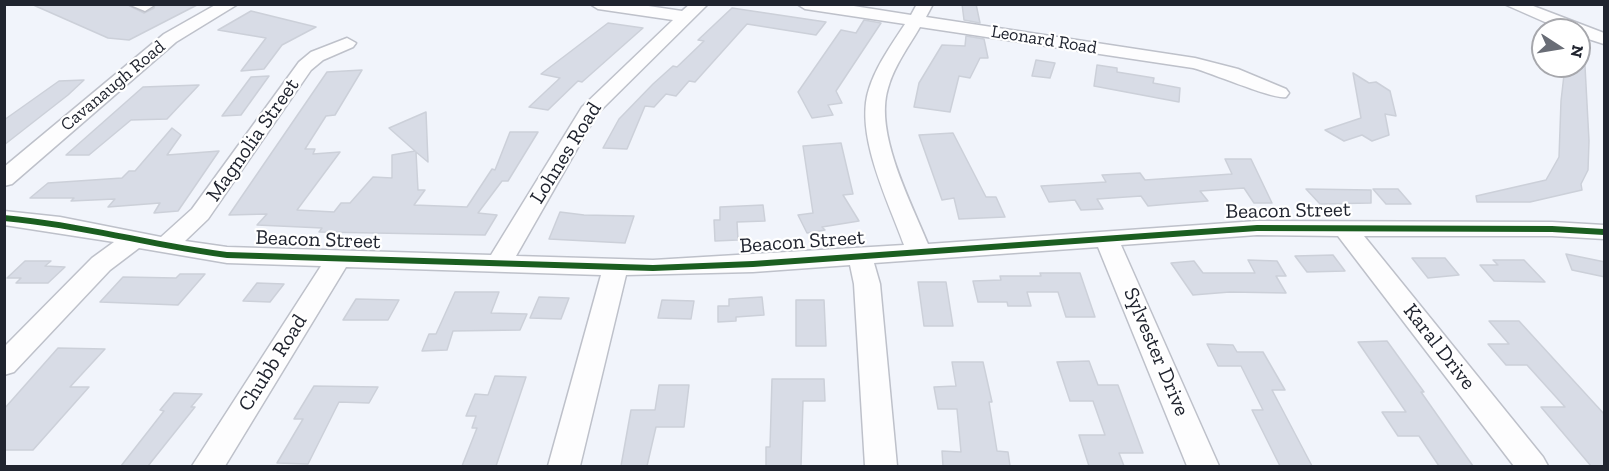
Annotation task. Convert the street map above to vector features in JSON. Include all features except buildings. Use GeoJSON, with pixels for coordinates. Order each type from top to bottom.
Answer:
{"type":"FeatureCollection","features":[{"type":"Feature","properties":{"kind":"street","name":"Cavanaugh Road"},"geometry":{"type":"LineString","coordinates":[[4,179],[170,38],[230,4]]}},
{"type":"Feature","properties":{"kind":"street"},"geometry":{"type":"LineString","coordinates":[[598,4],[693,11]]}},
{"type":"Feature","properties":{"kind":"street","name":"Leonard Road"},"geometry":{"type":"LineString","coordinates":[[805,4],[921,13],[1195,63],[1232,73],[1279,93]]}},
{"type":"Feature","properties":{"kind":"street"},"geometry":{"type":"LineString","coordinates":[[1512,4],[1548,18]]}},
{"type":"Feature","properties":{"kind":"street","name":"Lohnes Road"},"geometry":{"type":"LineString","coordinates":[[499,263],[589,111],[608,90],[693,11]]}},
{"type":"Feature","properties":{"kind":"street"},"geometry":{"type":"LineString","coordinates":[[919,252],[879,140],[874,108],[882,81],[921,13]]}},
{"type":"Feature","properties":{"kind":"street","name":"Magnolia Street"},"geometry":{"type":"LineString","coordinates":[[165,246],[200,214],[305,66],[317,56],[347,43]]}},
{"type":"Feature","properties":{"kind":"street","name":"Beacon Street"},"geometry":{"type":"LineString","coordinates":[[4,218],[72,226],[165,246],[227,255],[616,267],[721,266],[1248,228],[1552,229],[1605,232]]}},
{"type":"Feature","properties":{"kind":"street","name":"Karal Drive"},"geometry":{"type":"LineString","coordinates":[[1345,228],[1532,466]]}},
{"type":"Feature","properties":{"kind":"street","name":"Sylvester Drive"},"geometry":{"type":"LineString","coordinates":[[1105,238],[1119,264],[1203,466]]}},
{"type":"Feature","properties":{"kind":"street"},"geometry":{"type":"LineString","coordinates":[[4,365],[93,271],[133,240]]}},
{"type":"Feature","properties":{"kind":"street"},"geometry":{"type":"LineString","coordinates":[[860,256],[867,284],[881,466]]}},
{"type":"Feature","properties":{"kind":"street","name":"Chubb Road"},"geometry":{"type":"LineString","coordinates":[[208,466],[338,259]]}},
{"type":"Feature","properties":{"kind":"street"},"geometry":{"type":"LineString","coordinates":[[564,466],[616,267]]}},
{"type":"Feature","properties":{"kind":"cycle path"},"geometry":{"type":"LineString","coordinates":[[4,218],[60,225],[171,247],[227,255],[653,268],[753,264],[1257,228],[1552,229],[1604,232]]}}]}
